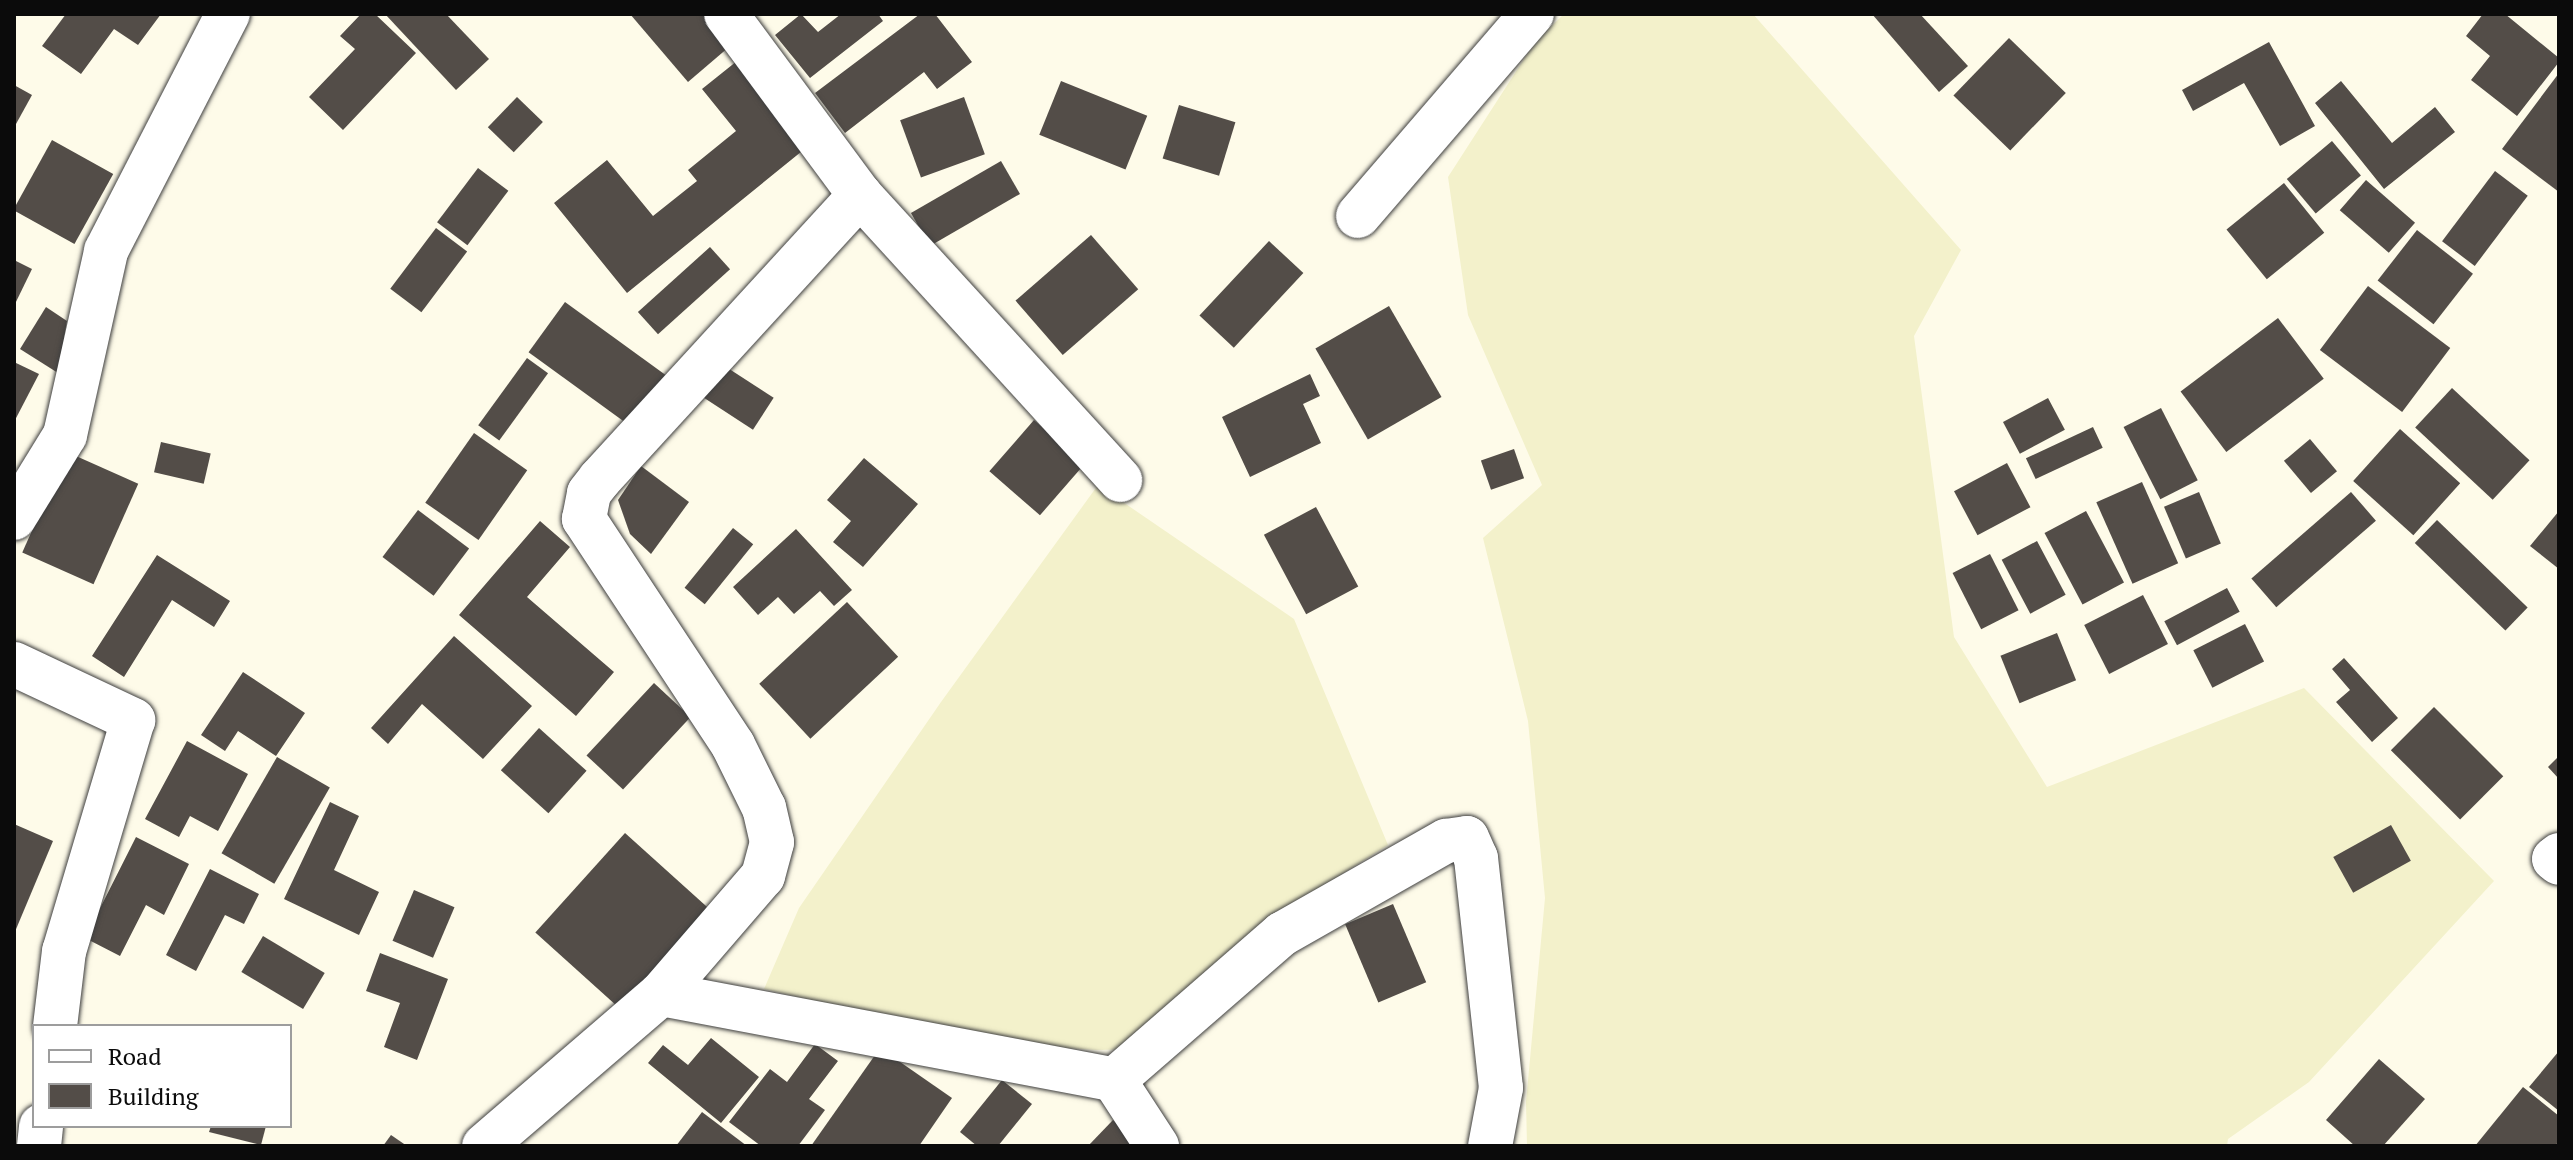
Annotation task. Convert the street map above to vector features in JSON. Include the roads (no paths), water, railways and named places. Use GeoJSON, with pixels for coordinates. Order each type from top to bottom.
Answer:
{"type":"FeatureCollection","features":[{"type":"Feature","properties":{"kind":"street"},"geometry":{"type":"LineString","coordinates":[[14,518],[65,435],[106,251],[228,14]]}},
{"type":"Feature","properties":{"kind":"street"},"geometry":{"type":"LineString","coordinates":[[726,14],[860,195],[1120,480]]}},
{"type":"Feature","properties":{"kind":"street"},"geometry":{"type":"LineString","coordinates":[[1358,216],[1532,14]]}},
{"type":"Feature","properties":{"kind":"street"},"geometry":{"type":"LineString","coordinates":[[484,1146],[661,994],[763,876],[772,842],[764,808],[733,745],[584,519],[589,493],[860,195]]}},
{"type":"Feature","properties":{"kind":"street"},"geometry":{"type":"LineString","coordinates":[[14,664],[133,720],[64,951],[55,1024]]}},
{"type":"Feature","properties":{"kind":"street"},"geometry":{"type":"LineString","coordinates":[[1114,1080],[1282,934],[1446,841],[1467,838],[1476,858],[1501,1088],[1490,1146]]}},
{"type":"Feature","properties":{"kind":"street"},"geometry":{"type":"LineString","coordinates":[[2559,855],[2554,859],[2559,863]]}},
{"type":"Feature","properties":{"kind":"street"},"geometry":{"type":"LineString","coordinates":[[661,994],[1114,1080],[1157,1146]]}}]}
